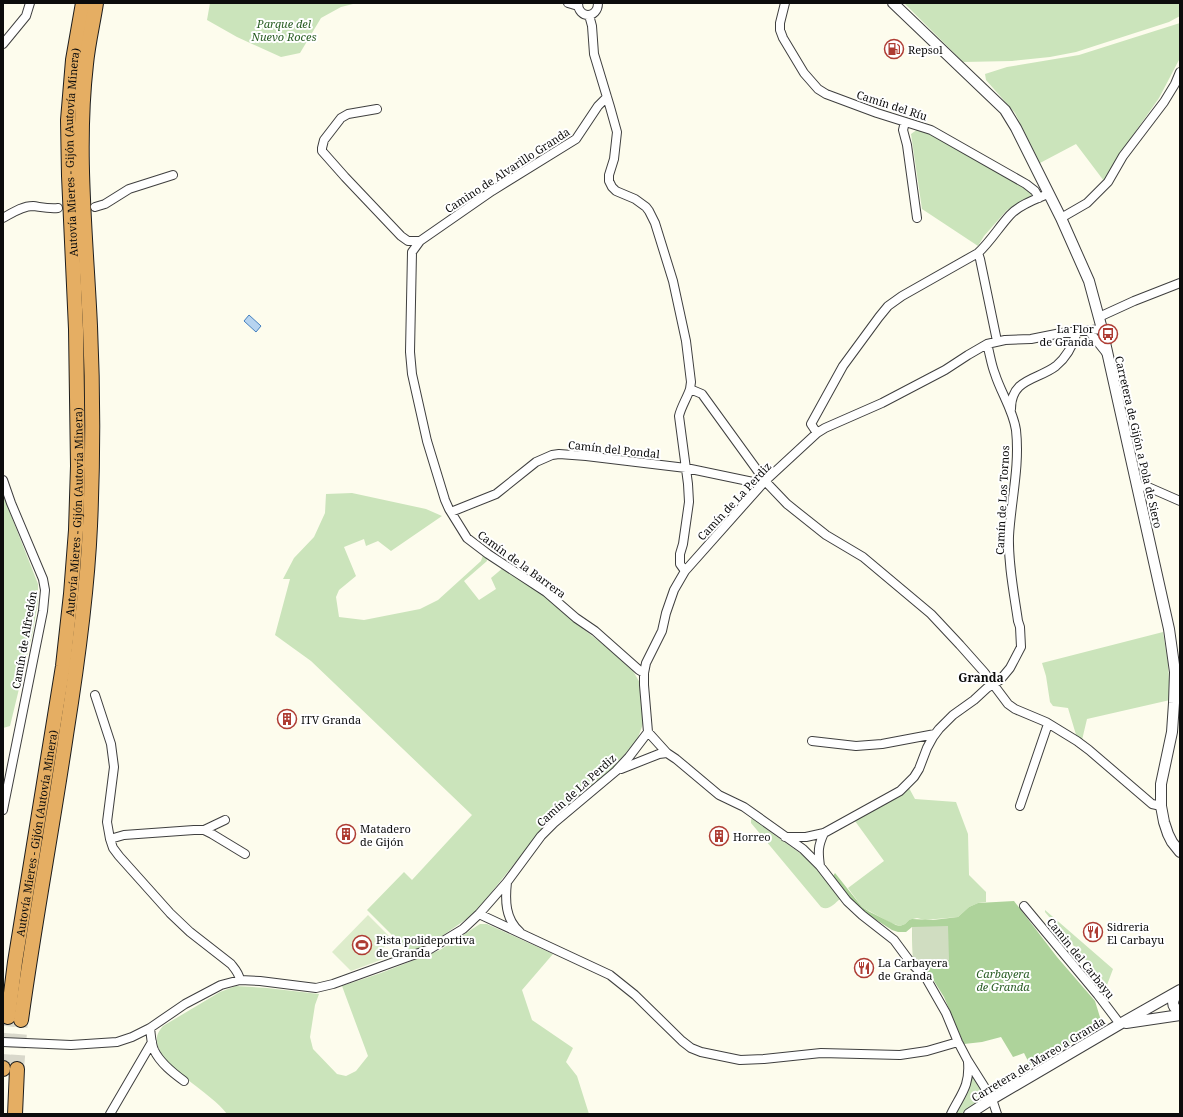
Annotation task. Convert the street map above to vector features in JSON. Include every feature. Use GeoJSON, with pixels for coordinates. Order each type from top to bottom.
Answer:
{"type":"FeatureCollection","features":[{"type":"Feature","properties":{"kind":"highway","name":"Autovía Mieres - Gijón (Autovía Minera)"},"geometry":{"type":"LineString","coordinates":[[83,3],[73,60],[68,120],[76,329],[78,466],[76,530],[71,594],[62,674],[15,962],[15,1019],[30,960],[56,803],[76,674],[85,592],[90,529],[92,464],[90,328],[82,175],[82,120],[86,64],[96,3]]}},
{"type":"Feature","properties":{"kind":"highway"},"geometry":{"type":"LineString","coordinates":[[8,1069],[15,1114]]}},
{"type":"Feature","properties":{"kind":"street"},"geometry":{"type":"LineString","coordinates":[[3,44],[26,16],[30,3]]}},
{"type":"Feature","properties":{"kind":"street"},"geometry":{"type":"LineString","coordinates":[[568,3],[578,5],[583,14],[589,15],[595,12],[598,3]]}},
{"type":"Feature","properties":{"kind":"street","name":"Camín del Ríu"},"geometry":{"type":"LineString","coordinates":[[786,3],[781,18],[780,30],[791,52],[809,80],[826,94],[877,113],[931,130],[948,138],[1044,196]]}},
{"type":"Feature","properties":{"kind":"street","name":"Carretera de Gijón a Pola de Siero"},"geometry":{"type":"LineString","coordinates":[[893,3],[1004,110],[1016,128],[1044,196],[1061,218],[1089,281],[1108,355],[1169,629],[1177,696],[1172,732],[1161,784],[1161,806],[1168,834],[1180,852]]}},
{"type":"Feature","properties":{"kind":"street"},"geometry":{"type":"LineString","coordinates":[[589,15],[592,26],[594,54],[617,132],[614,159],[609,181],[616,191],[635,199],[646,207],[655,223],[673,281],[686,341],[691,382],[686,401],[680,411],[679,416],[689,502],[683,544],[680,554],[680,564],[685,571]]}},
{"type":"Feature","properties":{"kind":"street"},"geometry":{"type":"LineString","coordinates":[[1061,218],[1087,203],[1108,182],[1123,156],[1164,102],[1175,84],[1180,72]]}},
{"type":"Feature","properties":{"kind":"street","name":"Camino de Alvarillo Granda"},"geometry":{"type":"LineString","coordinates":[[420,241],[492,191],[576,139],[598,106],[607,97]]}},
{"type":"Feature","properties":{"kind":"street"},"geometry":{"type":"LineString","coordinates":[[377,109],[348,114],[340,118],[324,140],[322,151],[401,236],[408,241],[420,241]]}},
{"type":"Feature","properties":{"kind":"street"},"geometry":{"type":"LineString","coordinates":[[905,122],[903,130],[907,145],[917,218]]}},
{"type":"Feature","properties":{"kind":"street"},"geometry":{"type":"LineString","coordinates":[[95,207],[105,204],[129,189],[173,175]]}},
{"type":"Feature","properties":{"kind":"street"},"geometry":{"type":"LineString","coordinates":[[817,433],[812,424],[843,366],[888,306],[902,296],[978,253],[984,248],[1011,214],[1044,196]]}},
{"type":"Feature","properties":{"kind":"street"},"geometry":{"type":"LineString","coordinates":[[3,218],[25,207],[32,206],[49,209],[58,208]]}},
{"type":"Feature","properties":{"kind":"street"},"geometry":{"type":"LineString","coordinates":[[420,241],[412,252],[410,352],[412,374],[428,441],[445,500],[451,512]]}},
{"type":"Feature","properties":{"kind":"street"},"geometry":{"type":"LineString","coordinates":[[978,253],[997,341]]}},
{"type":"Feature","properties":{"kind":"street"},"geometry":{"type":"LineString","coordinates":[[1098,317],[1180,283]]}},
{"type":"Feature","properties":{"kind":"street","name":"Camín de La Perdiz"},"geometry":{"type":"LineString","coordinates":[[3,1042],[71,1046],[117,1042],[132,1037],[150,1028],[185,1004],[221,985],[240,980],[316,988],[333,984],[430,949],[463,929],[479,914],[507,882],[542,836],[616,771],[648,732],[644,673],[646,663],[662,631],[666,613],[674,590],[685,571],[765,481],[817,433],[825,428],[882,403],[945,370],[987,344],[997,341],[1102,329]]}},
{"type":"Feature","properties":{"kind":"street"},"geometry":{"type":"LineString","coordinates":[[1088,330],[1108,355]]}},
{"type":"Feature","properties":{"kind":"street","name":"Camín de Los Tornos"},"geometry":{"type":"LineString","coordinates":[[785,837],[806,837],[824,832],[900,791],[914,777],[919,769],[927,748],[935,734],[953,715],[974,700],[987,688],[1000,680],[1010,668],[1021,647],[1021,632],[1018,621],[1009,554],[1009,537],[1017,446],[1016,429],[1011,402],[1016,391],[1026,381],[1056,366],[1064,358],[1072,348],[1077,332]]}},
{"type":"Feature","properties":{"kind":"street","name":"Camín de Los Tornos"},"geometry":{"type":"LineString","coordinates":[[987,344],[995,375],[1012,411]]}},
{"type":"Feature","properties":{"kind":"street"},"geometry":{"type":"LineString","coordinates":[[690,389],[702,394],[709,402],[765,481],[787,504],[826,535],[863,557],[931,614],[984,672],[1008,704],[1048,724],[1089,750],[1152,804],[1161,806]]}},
{"type":"Feature","properties":{"kind":"street","name":"Camín del Pondal"},"geometry":{"type":"LineString","coordinates":[[451,512],[496,494],[536,462],[552,455],[559,454],[686,468],[753,482],[765,481]]}},
{"type":"Feature","properties":{"kind":"street","name":"Camín de Alfredón"},"geometry":{"type":"LineString","coordinates":[[3,480],[10,503],[43,579],[45,590],[43,611],[3,810]]}},
{"type":"Feature","properties":{"kind":"street"},"geometry":{"type":"LineString","coordinates":[[1138,486],[1148,486],[1180,501]]}},
{"type":"Feature","properties":{"kind":"street","name":"Camín de la Barrera"},"geometry":{"type":"LineString","coordinates":[[451,512],[467,538],[488,554],[546,592],[644,673]]}},
{"type":"Feature","properties":{"kind":"street"},"geometry":{"type":"LineString","coordinates":[[96,695],[111,744],[114,767],[107,822],[113,848],[170,913],[190,932],[235,968],[240,980]]}},
{"type":"Feature","properties":{"kind":"street"},"geometry":{"type":"LineString","coordinates":[[1020,806],[1048,724]]}},
{"type":"Feature","properties":{"kind":"street"},"geometry":{"type":"LineString","coordinates":[[648,732],[667,753],[719,795],[744,807],[802,850],[820,866],[847,901],[894,940],[911,963],[926,978],[946,1013],[968,1061],[992,1099],[997,1114]]}},
{"type":"Feature","properties":{"kind":"street"},"geometry":{"type":"LineString","coordinates":[[812,741],[856,746],[882,744],[935,734]]}},
{"type":"Feature","properties":{"kind":"street"},"geometry":{"type":"LineString","coordinates":[[616,771],[659,754],[667,753]]}},
{"type":"Feature","properties":{"kind":"street"},"geometry":{"type":"LineString","coordinates":[[110,838],[124,835],[204,830],[225,820]]}},
{"type":"Feature","properties":{"kind":"street"},"geometry":{"type":"LineString","coordinates":[[204,830],[245,854]]}},
{"type":"Feature","properties":{"kind":"street"},"geometry":{"type":"LineString","coordinates":[[820,866],[819,845],[824,832]]}},
{"type":"Feature","properties":{"kind":"street"},"geometry":{"type":"LineString","coordinates":[[507,882],[507,911],[512,922],[524,935]]}},
{"type":"Feature","properties":{"kind":"street","name":"Camin del Carbayu"},"geometry":{"type":"LineString","coordinates":[[1024,906],[1098,995],[1120,1024]]}},
{"type":"Feature","properties":{"kind":"street"},"geometry":{"type":"LineString","coordinates":[[479,914],[610,975],[635,995],[682,1041],[691,1048],[701,1052],[740,1060],[821,1053],[900,1055],[927,1051],[958,1042]]}},
{"type":"Feature","properties":{"kind":"street","name":"Carretera de Mareo a Granda"},"geometry":{"type":"LineString","coordinates":[[969,1114],[1120,1024],[1180,991]]}},
{"type":"Feature","properties":{"kind":"street","name":"Carretera de Mareo a Granda"},"geometry":{"type":"LineString","coordinates":[[1180,991],[1175,996],[1173,1003],[1175,1008],[1180,1011]]}},
{"type":"Feature","properties":{"kind":"street","name":"Carretera de Mareo a Granda"},"geometry":{"type":"LineString","coordinates":[[1120,1024],[1180,1015]]}},
{"type":"Feature","properties":{"kind":"street"},"geometry":{"type":"LineString","coordinates":[[150,1028],[153,1049],[171,1072],[184,1081]]}},
{"type":"Feature","properties":{"kind":"street"},"geometry":{"type":"LineString","coordinates":[[110,1114],[152,1042]]}},
{"type":"Feature","properties":{"kind":"street"},"geometry":{"type":"LineString","coordinates":[[951,1114],[968,1081],[968,1061]]}},
{"type":"Feature","properties":{"kind":"green space","name":"Parque del Nuevo Roces"},"geometry":{"type":"Polygon","coordinates":[[[210,3],[357,3],[341,7],[321,18],[300,53],[281,57],[237,37],[207,20],[210,3]]]}},
{"type":"Feature","properties":{"kind":"green space"},"geometry":{"type":"Polygon","coordinates":[[[904,3],[1180,3],[1180,16],[1169,22],[1076,52],[1050,57],[1012,61],[963,62],[904,3]]]}},
{"type":"Feature","properties":{"kind":"green space"},"geometry":{"type":"Polygon","coordinates":[[[1180,23],[1180,58],[1159,98],[1119,156],[1104,181],[1076,144],[1040,163],[1015,113],[986,80],[985,74],[1007,67],[1079,55],[1180,23]]]}},
{"type":"Feature","properties":{"kind":"green space"},"geometry":{"type":"Polygon","coordinates":[[[918,129],[935,136],[1032,192],[1031,197],[1007,210],[984,236],[978,246],[922,209],[911,134],[918,129]]]}},
{"type":"Feature","properties":{"kind":"green space"},"geometry":{"type":"Polygon","coordinates":[[[352,493],[426,509],[442,516],[391,551],[378,541],[366,546],[364,539],[344,547],[356,576],[339,590],[336,597],[339,617],[364,620],[420,609],[438,600],[481,561],[483,555],[486,556],[487,561],[464,581],[479,600],[496,589],[491,578],[504,567],[540,592],[568,617],[605,646],[633,671],[640,683],[643,724],[637,740],[607,775],[542,829],[475,913],[432,943],[409,952],[367,910],[404,872],[412,880],[472,815],[311,661],[275,635],[290,579],[283,579],[294,558],[314,537],[325,513],[326,494],[352,493]]]}},
{"type":"Feature","properties":{"kind":"green space"},"geometry":{"type":"Polygon","coordinates":[[[3,495],[38,584],[38,601],[33,631],[10,726],[3,728],[3,495]]]}},
{"type":"Feature","properties":{"kind":"green space"},"geometry":{"type":"Polygon","coordinates":[[[1163,632],[1168,662],[1170,700],[1087,719],[1082,740],[1077,738],[1068,708],[1053,706],[1050,702],[1046,676],[1042,663],[1163,632]]]}},
{"type":"Feature","properties":{"kind":"green space"},"geometry":{"type":"Polygon","coordinates":[[[909,788],[915,799],[956,802],[968,834],[969,875],[986,892],[986,902],[978,903],[969,907],[958,917],[925,920],[917,918],[909,920],[900,926],[891,923],[862,907],[848,888],[884,861],[855,821],[909,788]]]}},
{"type":"Feature","properties":{"kind":"green space"},"geometry":{"type":"Polygon","coordinates":[[[752,818],[804,856],[840,896],[840,899],[829,908],[821,907],[751,823],[752,818]]]}},
{"type":"Feature","properties":{"kind":"green space","name":"Carbayera de Granda"},"geometry":{"type":"Polygon","coordinates":[[[835,873],[862,907],[900,926],[912,919],[933,920],[958,917],[969,907],[978,903],[1014,901],[1057,957],[1095,1001],[1103,1027],[1030,1065],[1024,1053],[1013,1057],[1001,1037],[982,1042],[964,1044],[944,997],[929,973],[913,960],[912,927],[906,932],[898,932],[892,930],[864,912],[852,900],[833,876],[835,873]]]}},
{"type":"Feature","properties":{"kind":"green space"},"geometry":{"type":"Polygon","coordinates":[[[1045,910],[1113,969],[1107,985],[1045,912],[1045,910]]]}},
{"type":"Feature","properties":{"kind":"green space","name":"Pista polideportiva de Granda"},"geometry":{"type":"Polygon","coordinates":[[[368,915],[392,939],[380,951],[386,958],[351,971],[332,952],[368,915]]]}},
{"type":"Feature","properties":{"kind":"green space"},"geometry":{"type":"Polygon","coordinates":[[[480,924],[487,924],[553,954],[522,990],[532,1020],[573,1048],[566,1062],[577,1076],[589,1114],[227,1114],[210,1097],[176,1070],[160,1051],[157,1037],[163,1026],[220,992],[236,986],[319,994],[315,1005],[310,1037],[313,1049],[337,1074],[346,1076],[356,1071],[368,1056],[342,986],[381,973],[440,950],[480,924]]]}},
{"type":"Feature","properties":{"kind":"green space"},"geometry":{"type":"Polygon","coordinates":[[[948,926],[949,960],[913,960],[912,927],[948,926]]]}},
{"type":"Feature","properties":{"kind":"green space"},"geometry":{"type":"Polygon","coordinates":[[[971,1075],[974,1076],[983,1092],[984,1097],[961,1114],[955,1114],[971,1075]]]}},
{"type":"Feature","properties":{"kind":"water"},"geometry":{"type":"Polygon","coordinates":[[[249,315],[261,326],[256,332],[244,321],[249,315]]]}},
{"type":"Feature","properties":{"kind":"tunnel"},"geometry":{"type":"LineString","coordinates":[[3,1068],[8,1017]]}},
{"type":"Feature","properties":{"kind":"tunnel"},"geometry":{"type":"LineString","coordinates":[[17,1069],[21,1020]]}},
{"type":"Feature","properties":{"kind":"place","name":"Repsol"},"geometry":{"type":"Point","coordinates":[894,49]}},
{"type":"Feature","properties":{"kind":"place","name":"La Flor de Granda"},"geometry":{"type":"Point","coordinates":[1108,334]}},
{"type":"Feature","properties":{"kind":"place","name":"ITV Granda"},"geometry":{"type":"Point","coordinates":[287,719]}},
{"type":"Feature","properties":{"kind":"place","name":"Matadero de Gijón"},"geometry":{"type":"Point","coordinates":[346,834]}},
{"type":"Feature","properties":{"kind":"place","name":"Horreo"},"geometry":{"type":"Point","coordinates":[719,836]}},
{"type":"Feature","properties":{"kind":"place","name":"Sidreria El Carbayu"},"geometry":{"type":"Point","coordinates":[1093,932]}},
{"type":"Feature","properties":{"kind":"place","name":"Pista polideportiva de Granda"},"geometry":{"type":"Point","coordinates":[362,945]}},
{"type":"Feature","properties":{"kind":"place","name":"La Carbayera de Granda"},"geometry":{"type":"Point","coordinates":[864,968]}},
{"type":"Feature","properties":{"kind":"district","name":"Granda"},"geometry":{"type":"Point","coordinates":[981,677]}}]}
